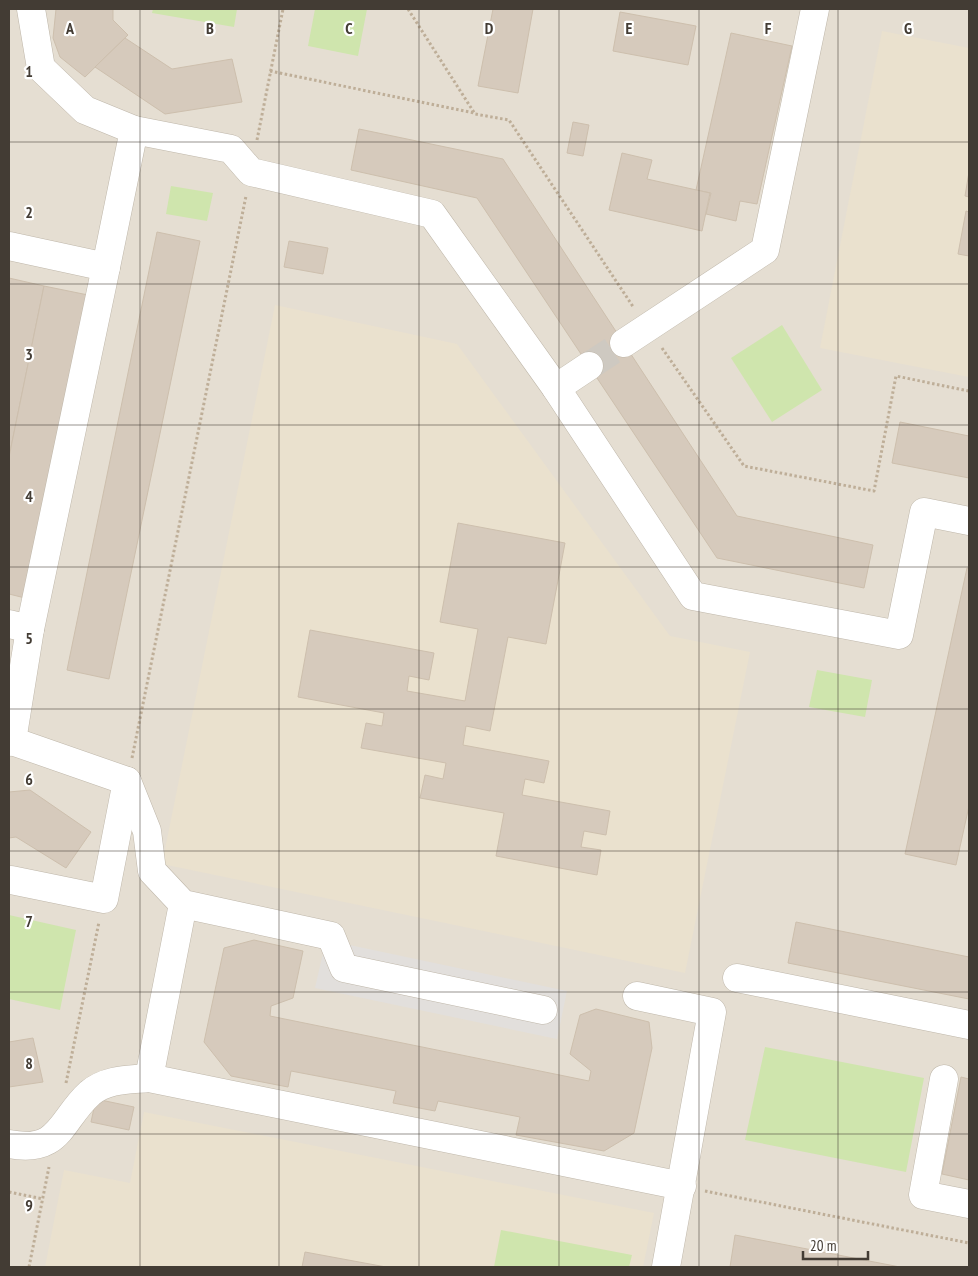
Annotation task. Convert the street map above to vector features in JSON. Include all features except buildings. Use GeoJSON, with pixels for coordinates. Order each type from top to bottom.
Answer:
{"type":"FeatureCollection","features":[{"type":"Feature","properties":{"kind":"lane"},"geometry":{"type":"LineString","coordinates":[[31,9],[41,68],[85,110],[134,130],[231,149],[251,172],[432,214],[556,388],[693,596],[899,635],[924,512],[969,521]]}},
{"type":"Feature","properties":{"kind":"lane"},"geometry":{"type":"LineString","coordinates":[[624,343],[765,250],[815,9]]}},
{"type":"Feature","properties":{"kind":"lane"},"geometry":{"type":"LineString","coordinates":[[128,781],[10,741],[19,626],[106,267],[134,130]]}},
{"type":"Feature","properties":{"kind":"lane"},"geometry":{"type":"LineString","coordinates":[[9,246],[106,267]]}},
{"type":"Feature","properties":{"kind":"lane"},"geometry":{"type":"LineString","coordinates":[[556,388],[589,366]]}},
{"type":"Feature","properties":{"kind":"lane"},"geometry":{"type":"LineString","coordinates":[[11,880],[104,899],[128,781]]}},
{"type":"Feature","properties":{"kind":"lane"},"geometry":{"type":"LineString","coordinates":[[128,781],[147,831],[152,871],[183,904],[331,936],[344,968],[543,1010]]}},
{"type":"Feature","properties":{"kind":"lane"},"geometry":{"type":"LineString","coordinates":[[149,1078],[183,904]]}},
{"type":"Feature","properties":{"kind":"lane"},"geometry":{"type":"LineString","coordinates":[[738,978],[969,1025]]}},
{"type":"Feature","properties":{"kind":"lane"},"geometry":{"type":"LineString","coordinates":[[637,996],[712,1012],[666,1267]]}},
{"type":"Feature","properties":{"kind":"lane"},"geometry":{"type":"LineString","coordinates":[[9,1144],[26,1148],[54,1138],[90,1093],[114,1080],[149,1078],[682,1186]]}},
{"type":"Feature","properties":{"kind":"lane"},"geometry":{"type":"LineString","coordinates":[[944,1079],[923,1195],[969,1204]]}},
{"type":"Feature","properties":{"kind":"path"},"geometry":{"type":"LineString","coordinates":[[128,781],[283,9]]}},
{"type":"Feature","properties":{"kind":"path"},"geometry":{"type":"LineString","coordinates":[[408,9],[475,114]]}},
{"type":"Feature","properties":{"kind":"path"},"geometry":{"type":"LineString","coordinates":[[270,71],[509,120]]}},
{"type":"Feature","properties":{"kind":"path"},"geometry":{"type":"LineString","coordinates":[[874,491],[896,376],[969,391]]}},
{"type":"Feature","properties":{"kind":"path"},"geometry":{"type":"LineString","coordinates":[[64,1090],[104,899]]}},
{"type":"Feature","properties":{"kind":"path"},"geometry":{"type":"LineString","coordinates":[[29,1267],[54,1138]]}},
{"type":"Feature","properties":{"kind":"path"},"geometry":{"type":"LineString","coordinates":[[682,1186],[969,1243]]}},
{"type":"Feature","properties":{"kind":"path"},"geometry":{"type":"LineString","coordinates":[[9,1192],[43,1198]]}},
{"type":"Feature","properties":{"kind":"shaded area"},"geometry":{"type":"Polygon","coordinates":[[[9,9],[969,9],[969,1267],[9,1267],[9,9]]]}},
{"type":"Feature","properties":{"kind":"shaded area"},"geometry":{"type":"Polygon","coordinates":[[[882,31],[969,48],[969,377],[820,348],[882,31]]]}},
{"type":"Feature","properties":{"kind":"shaded area"},"geometry":{"type":"Polygon","coordinates":[[[275,305],[457,344],[670,636],[750,652],[685,973],[162,864],[275,305]]]}},
{"type":"Feature","properties":{"kind":"shaded area"},"geometry":{"type":"Polygon","coordinates":[[[326,940],[567,991],[557,1039],[315,988],[326,940]]]}},
{"type":"Feature","properties":{"kind":"shaded area"},"geometry":{"type":"Polygon","coordinates":[[[144,1112],[654,1213],[643,1267],[45,1267],[64,1170],[130,1183],[144,1112]]]}},
{"type":"Feature","properties":{"kind":"green space"},"geometry":{"type":"Polygon","coordinates":[[[153,9],[237,9],[234,27],[152,13],[153,9]]]}},
{"type":"Feature","properties":{"kind":"green space"},"geometry":{"type":"Polygon","coordinates":[[[315,9],[367,9],[358,56],[308,46],[315,9]]]}},
{"type":"Feature","properties":{"kind":"green space"},"geometry":{"type":"Polygon","coordinates":[[[171,186],[213,193],[207,221],[166,214],[171,186]]]}},
{"type":"Feature","properties":{"kind":"green space"},"geometry":{"type":"Polygon","coordinates":[[[782,325],[822,390],[772,422],[731,358],[782,325]]]}},
{"type":"Feature","properties":{"kind":"green space"},"geometry":{"type":"Polygon","coordinates":[[[817,670],[872,680],[865,717],[809,707],[817,670]]]}},
{"type":"Feature","properties":{"kind":"green space"},"geometry":{"type":"Polygon","coordinates":[[[9,915],[76,930],[60,1010],[9,999],[9,915]]]}},
{"type":"Feature","properties":{"kind":"green space"},"geometry":{"type":"Polygon","coordinates":[[[765,1047],[924,1078],[906,1172],[745,1140],[765,1047]]]}},
{"type":"Feature","properties":{"kind":"green space"},"geometry":{"type":"Polygon","coordinates":[[[501,1230],[632,1255],[629,1267],[494,1267],[501,1230]]]}},
{"type":"Feature","properties":{"kind":"tunnel"},"geometry":{"type":"LineString","coordinates":[[589,366],[624,343]]}}]}
